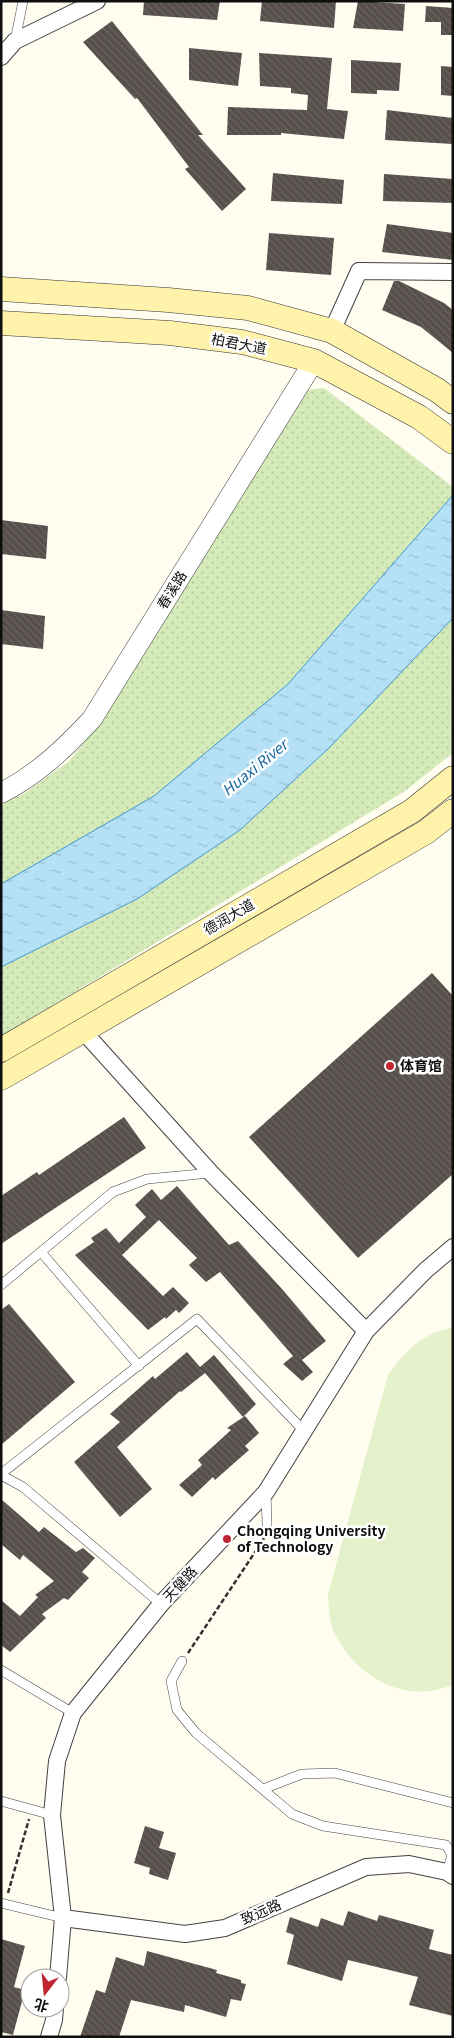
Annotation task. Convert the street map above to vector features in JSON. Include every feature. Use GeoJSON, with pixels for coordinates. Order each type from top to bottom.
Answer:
{"type":"FeatureCollection","features":[{"type":"Feature","properties":{"kind":"main road"},"geometry":{"type":"LineString","coordinates":[[1,289],[168,300],[248,308],[332,331],[445,396]]}},
{"type":"Feature","properties":{"kind":"main road","name":"柏君大道"},"geometry":{"type":"LineString","coordinates":[[1,323],[170,333],[242,342],[314,361],[419,417],[453,442]]}},
{"type":"Feature","properties":{"kind":"main road","name":"德润大道"},"geometry":{"type":"LineString","coordinates":[[1,1050],[412,811],[453,778]]}},
{"type":"Feature","properties":{"kind":"main road","name":"德润大道"},"geometry":{"type":"LineString","coordinates":[[1,1078],[426,832],[453,811]]}},
{"type":"Feature","properties":{"kind":"street"},"geometry":{"type":"LineString","coordinates":[[1,57],[15,41],[97,1]]}},
{"type":"Feature","properties":{"kind":"street"},"geometry":{"type":"LineString","coordinates":[[332,331],[359,271],[453,272]]}},
{"type":"Feature","properties":{"kind":"street","name":"春溪路"},"geometry":{"type":"LineString","coordinates":[[1,793],[17,785],[58,754],[92,719],[314,361]]}},
{"type":"Feature","properties":{"kind":"street"},"geometry":{"type":"LineString","coordinates":[[83,1031],[212,1173],[366,1331]]}},
{"type":"Feature","properties":{"kind":"street","name":"天健路"},"geometry":{"type":"LineString","coordinates":[[59,1968],[63,1918],[52,1815],[57,1761],[73,1713],[161,1604],[266,1492],[366,1331],[426,1270],[453,1247]]}},
{"type":"Feature","properties":{"kind":"street","name":"致远路"},"geometry":{"type":"LineString","coordinates":[[63,1918],[184,1934],[225,1928],[366,1867],[409,1864],[450,1874]]}},
{"type":"Feature","properties":{"kind":"street"},"geometry":{"type":"LineString","coordinates":[[49,2037],[54,2018]]}},
{"type":"Feature","properties":{"kind":"lane"},"geometry":{"type":"LineString","coordinates":[[15,41],[23,1]]}},
{"type":"Feature","properties":{"kind":"lane"},"geometry":{"type":"LineString","coordinates":[[1,1285],[113,1192],[148,1179],[212,1173]]}},
{"type":"Feature","properties":{"kind":"lane"},"geometry":{"type":"LineString","coordinates":[[41,1252],[138,1366]]}},
{"type":"Feature","properties":{"kind":"lane"},"geometry":{"type":"LineString","coordinates":[[161,1604],[23,1487],[1,1475],[197,1319],[304,1431]]}},
{"type":"Feature","properties":{"kind":"lane"},"geometry":{"type":"LineString","coordinates":[[266,1492],[267,1524]]}},
{"type":"Feature","properties":{"kind":"lane"},"geometry":{"type":"LineString","coordinates":[[182,1661],[171,1681],[177,1710],[196,1733],[292,1814],[323,1826],[446,1845],[452,1855],[450,1874]]}},
{"type":"Feature","properties":{"kind":"lane"},"geometry":{"type":"LineString","coordinates":[[1,1670],[73,1713]]}},
{"type":"Feature","properties":{"kind":"lane"},"geometry":{"type":"LineString","coordinates":[[263,1790],[302,1774],[335,1773],[453,1803]]}},
{"type":"Feature","properties":{"kind":"lane"},"geometry":{"type":"LineString","coordinates":[[1,1801],[52,1815]]}},
{"type":"Feature","properties":{"kind":"lane"},"geometry":{"type":"LineString","coordinates":[[3,1904],[63,1918]]}},
{"type":"Feature","properties":{"kind":"path"},"geometry":{"type":"LineString","coordinates":[[182,1661],[263,1540],[267,1524]]}},
{"type":"Feature","properties":{"kind":"path"},"geometry":{"type":"LineString","coordinates":[[3,1904],[31,1809]]}},
{"type":"Feature","properties":{"kind":"green space"},"geometry":{"type":"Polygon","coordinates":[[[324,388],[453,487],[453,495],[288,684],[154,796],[1,884],[1,805],[25,793],[68,762],[99,725],[306,390],[324,388]]]}},
{"type":"Feature","properties":{"kind":"green space"},"geometry":{"type":"Polygon","coordinates":[[[453,618],[453,753],[405,791],[1,1037],[1,967],[137,899],[240,830],[329,748],[453,618]]]}},
{"type":"Feature","properties":{"kind":"green space"},"geometry":{"type":"Polygon","coordinates":[[[453,1327],[453,1685],[433,1691],[415,1691],[400,1689],[386,1684],[361,1668],[350,1657],[332,1628],[328,1594],[388,1375],[402,1357],[416,1344],[431,1334],[453,1327]]]}},
{"type":"Feature","properties":{"kind":"water","name":"Huaxi River"},"geometry":{"type":"Polygon","coordinates":[[[453,495],[453,618],[329,748],[240,830],[137,899],[1,967],[1,884],[154,796],[288,684],[453,495]]]}},
{"type":"Feature","properties":{"kind":"building"},"geometry":{"type":"Polygon","coordinates":[[[144,1],[220,1],[217,20],[143,15],[144,1]]]}},
{"type":"Feature","properties":{"kind":"building"},"geometry":{"type":"Polygon","coordinates":[[[262,1],[336,1],[334,28],[260,21],[262,1]]]}},
{"type":"Feature","properties":{"kind":"building"},"geometry":{"type":"Polygon","coordinates":[[[358,1],[405,4],[403,31],[353,28],[358,1]]]}},
{"type":"Feature","properties":{"kind":"building"},"geometry":{"type":"Polygon","coordinates":[[[426,6],[453,8],[453,35],[441,35],[441,22],[425,22],[426,6]]]}},
{"type":"Feature","properties":{"kind":"building"},"geometry":{"type":"Polygon","coordinates":[[[112,21],[203,135],[198,135],[246,189],[222,211],[185,169],[189,167],[137,98],[135,99],[83,42],[112,21]]]}},
{"type":"Feature","properties":{"kind":"building"},"geometry":{"type":"Polygon","coordinates":[[[189,48],[242,53],[238,86],[189,80],[189,48]]]}},
{"type":"Feature","properties":{"kind":"building"},"geometry":{"type":"Polygon","coordinates":[[[259,53],[332,58],[327,109],[348,111],[344,139],[281,133],[281,135],[227,135],[228,107],[307,110],[308,95],[291,93],[291,88],[260,86],[259,53]]]}},
{"type":"Feature","properties":{"kind":"building"},"geometry":{"type":"Polygon","coordinates":[[[351,60],[401,63],[399,91],[377,90],[377,94],[351,93],[351,60]]]}},
{"type":"Feature","properties":{"kind":"building"},"geometry":{"type":"Polygon","coordinates":[[[441,66],[453,67],[453,96],[441,95],[441,66]]]}},
{"type":"Feature","properties":{"kind":"building"},"geometry":{"type":"Polygon","coordinates":[[[387,110],[453,118],[453,144],[385,140],[387,110]]]}},
{"type":"Feature","properties":{"kind":"building"},"geometry":{"type":"Polygon","coordinates":[[[273,173],[344,180],[342,204],[271,201],[273,173]]]}},
{"type":"Feature","properties":{"kind":"building"},"geometry":{"type":"Polygon","coordinates":[[[384,174],[453,179],[453,203],[383,201],[384,174]]]}},
{"type":"Feature","properties":{"kind":"building"},"geometry":{"type":"Polygon","coordinates":[[[387,224],[453,233],[453,260],[382,252],[387,224]]]}},
{"type":"Feature","properties":{"kind":"building"},"geometry":{"type":"Polygon","coordinates":[[[269,233],[334,238],[331,275],[266,270],[269,233]]]}},
{"type":"Feature","properties":{"kind":"building"},"geometry":{"type":"Polygon","coordinates":[[[394,281],[399,281],[444,303],[453,310],[453,353],[421,327],[382,310],[394,281]]]}},
{"type":"Feature","properties":{"kind":"building"},"geometry":{"type":"Polygon","coordinates":[[[1,520],[48,526],[46,559],[1,554],[1,520]]]}},
{"type":"Feature","properties":{"kind":"building"},"geometry":{"type":"Polygon","coordinates":[[[1,610],[45,616],[43,649],[1,644],[1,610]]]}},
{"type":"Feature","properties":{"kind":"building","name":"体育馆"},"geometry":{"type":"Polygon","coordinates":[[[432,973],[453,996],[453,1174],[358,1258],[249,1137],[432,973]]]}},
{"type":"Feature","properties":{"kind":"building"},"geometry":{"type":"Polygon","coordinates":[[[124,1117],[146,1148],[1,1244],[1,1196],[37,1172],[39,1175],[124,1117]]]}},
{"type":"Feature","properties":{"kind":"building"},"geometry":{"type":"Polygon","coordinates":[[[177,1186],[229,1245],[238,1241],[326,1341],[302,1360],[313,1372],[302,1381],[283,1364],[293,1356],[220,1272],[206,1282],[189,1265],[197,1258],[159,1220],[122,1255],[163,1296],[173,1287],[189,1303],[179,1313],[176,1310],[166,1319],[165,1317],[148,1330],[75,1255],[94,1242],[91,1238],[106,1228],[119,1243],[146,1217],[135,1205],[152,1189],[161,1200],[177,1186]]]}},
{"type":"Feature","properties":{"kind":"building"},"geometry":{"type":"Polygon","coordinates":[[[9,1304],[75,1382],[1,1445],[1,1310],[9,1304]]]}},
{"type":"Feature","properties":{"kind":"building"},"geometry":{"type":"Polygon","coordinates":[[[187,1352],[200,1367],[214,1355],[256,1404],[243,1417],[205,1373],[180,1391],[117,1447],[152,1489],[120,1517],[74,1462],[120,1422],[110,1414],[153,1376],[155,1379],[187,1352]]]}},
{"type":"Feature","properties":{"kind":"building"},"geometry":{"type":"Polygon","coordinates":[[[245,1416],[259,1433],[245,1446],[249,1450],[215,1480],[213,1477],[192,1497],[179,1485],[202,1465],[198,1460],[231,1430],[227,1428],[245,1416]]]}},
{"type":"Feature","properties":{"kind":"building"},"geometry":{"type":"Polygon","coordinates":[[[1,1499],[39,1532],[44,1527],[76,1552],[83,1548],[95,1558],[82,1572],[89,1578],[68,1600],[64,1598],[42,1614],[46,1618],[10,1652],[1,1645],[1,1600],[20,1616],[38,1597],[35,1595],[54,1581],[23,1555],[20,1560],[1,1544],[1,1499]]]}},
{"type":"Feature","properties":{"kind":"building"},"geometry":{"type":"Polygon","coordinates":[[[145,1826],[164,1832],[159,1848],[176,1853],[168,1880],[149,1874],[150,1868],[134,1863],[145,1826]]]}},
{"type":"Feature","properties":{"kind":"building"},"geometry":{"type":"Polygon","coordinates":[[[348,1911],[377,1921],[379,1915],[434,1930],[429,1949],[453,1955],[453,2016],[409,2005],[418,1977],[348,1960],[342,1981],[287,1964],[294,1935],[286,1932],[290,1917],[318,1927],[321,1918],[343,1926],[348,1911]]]}},
{"type":"Feature","properties":{"kind":"building"},"geometry":{"type":"Polygon","coordinates":[[[1,1939],[25,1946],[14,1987],[20,1989],[20,2009],[13,2035],[1,2032],[1,1939]]]}},
{"type":"Feature","properties":{"kind":"building"},"geometry":{"type":"Polygon","coordinates":[[[147,1951],[217,1970],[216,1973],[241,1980],[241,1983],[246,1984],[241,2001],[231,1999],[226,2017],[185,2005],[184,2012],[131,2000],[119,2037],[80,2037],[96,1990],[105,1993],[116,1957],[144,1966],[147,1951]]]}},
{"type":"Feature","properties":{"kind":"place","name":"体育馆"},"geometry":{"type":"Point","coordinates":[390,1066]}},
{"type":"Feature","properties":{"kind":"place","name":"Chongqing University of Technology"},"geometry":{"type":"Point","coordinates":[227,1539]}}]}
